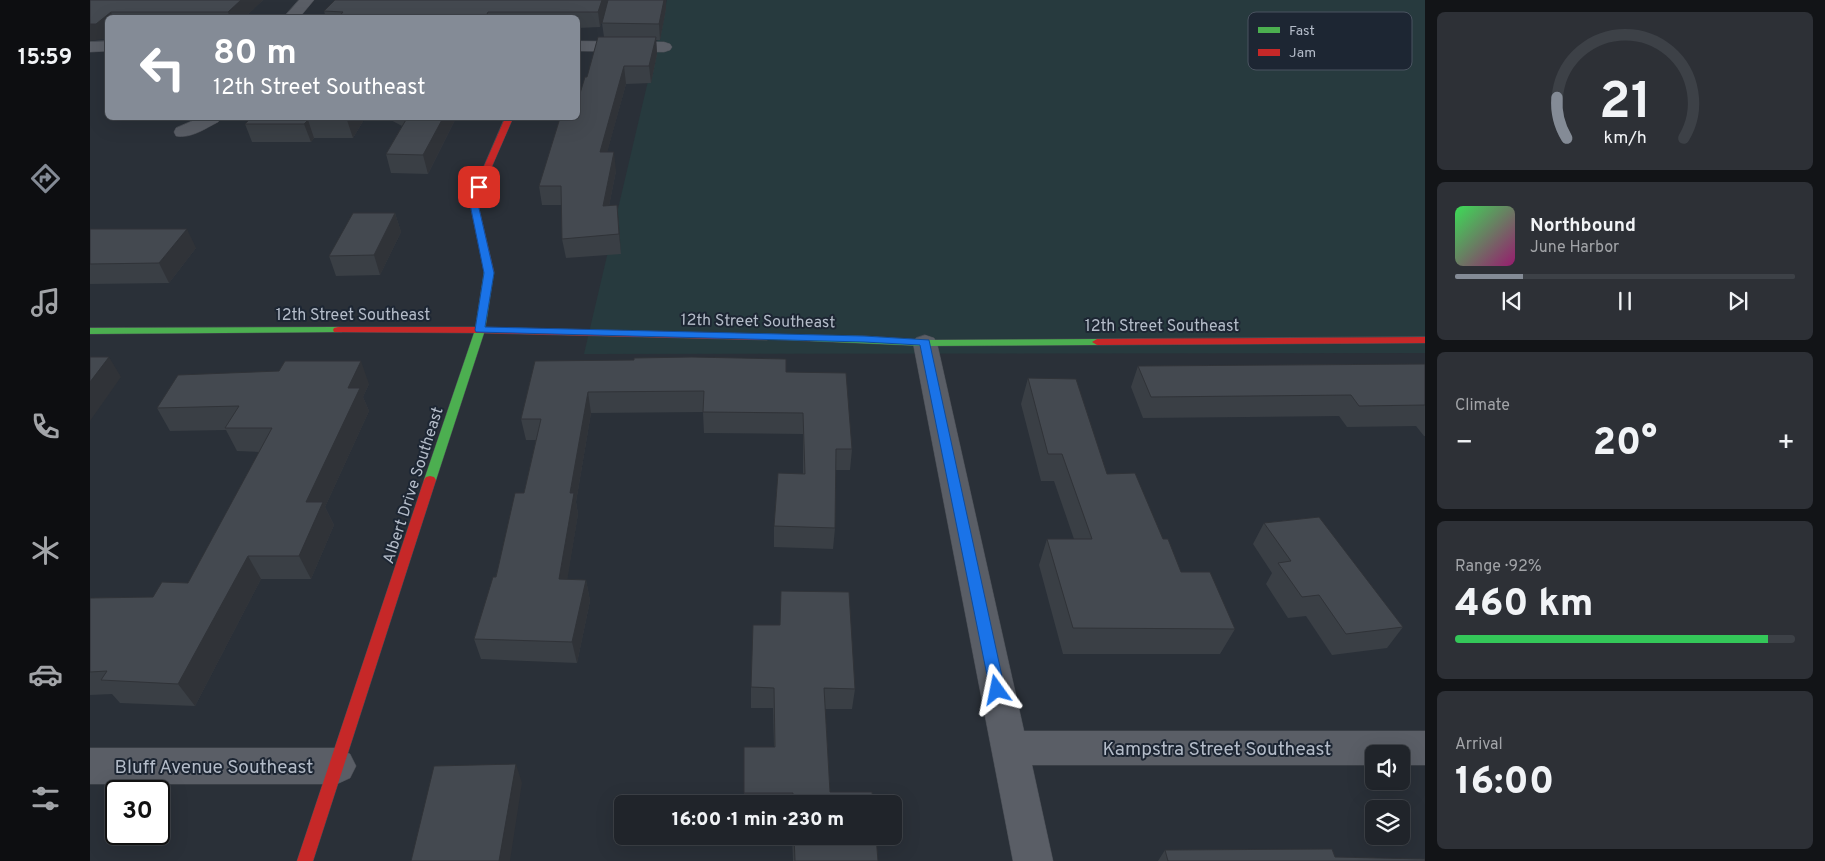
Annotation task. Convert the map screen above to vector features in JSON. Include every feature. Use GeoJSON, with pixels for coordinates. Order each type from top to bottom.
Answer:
{"type":"FeatureCollection","features":[{"type":"Feature","properties":{"kind":"street"},"geometry":{"type":"LineString","coordinates":[[293,15],[306,0]]}},
{"type":"Feature","properties":{"kind":"street"},"geometry":{"type":"LineString","coordinates":[[90,46],[105,46]]}},
{"type":"Feature","properties":{"kind":"street"},"geometry":{"type":"LineString","coordinates":[[580,46],[664,47]]}},
{"type":"Feature","properties":{"kind":"street"},"geometry":{"type":"LineString","coordinates":[[183,132],[208,120]]}},
{"type":"Feature","properties":{"kind":"street","name":"Albert Drive Southeast"},"geometry":{"type":"LineString","coordinates":[[305,861],[480,330],[489,273],[474,204],[479,187],[508,120]]}},
{"type":"Feature","properties":{"kind":"street","name":"12th Street Southeast"},"geometry":{"type":"LineString","coordinates":[[90,330],[480,330],[925,342],[1425,340]]}},
{"type":"Feature","properties":{"kind":"street"},"geometry":{"type":"LineString","coordinates":[[925,342],[1033,861]]}},
{"type":"Feature","properties":{"kind":"street","name":"Kampstra Street Southeast"},"geometry":{"type":"LineString","coordinates":[[1009,748],[1425,748]]}},
{"type":"Feature","properties":{"kind":"street","name":"Bluff Avenue Southeast"},"geometry":{"type":"LineString","coordinates":[[90,766],[337,766]]}},
{"type":"Feature","properties":{"kind":"green space"},"geometry":{"type":"Polygon","coordinates":[[[667,0],[1425,0],[1425,353],[584,354],[667,0]]]}},
{"type":"Feature","properties":{"kind":"building"},"geometry":{"type":"Polygon","coordinates":[[[90,0],[241,0],[228,12],[111,12],[96,24],[90,24],[90,0]]]}},
{"type":"Feature","properties":{"kind":"building"},"geometry":{"type":"Polygon","coordinates":[[[335,0],[602,0],[598,12],[488,12],[486,15],[340,15],[343,12],[324,11],[335,0]]]}},
{"type":"Feature","properties":{"kind":"building"},"geometry":{"type":"Polygon","coordinates":[[[608,0],[664,0],[659,24],[602,23],[608,0]]]}},
{"type":"Feature","properties":{"kind":"building"},"geometry":{"type":"Polygon","coordinates":[[[598,37],[656,37],[649,66],[624,66],[600,152],[614,152],[603,206],[617,205],[619,234],[562,239],[561,186],[539,186],[559,120],[580,120],[580,93],[585,77],[587,77],[598,37]]]}},
{"type":"Feature","properties":{"kind":"building"},"geometry":{"type":"Polygon","coordinates":[[[249,120],[308,120],[304,124],[245,124],[249,120]]]}},
{"type":"Feature","properties":{"kind":"building"},"geometry":{"type":"Polygon","coordinates":[[[406,120],[442,120],[423,155],[386,154],[406,120]]]}},
{"type":"Feature","properties":{"kind":"building"},"geometry":{"type":"Polygon","coordinates":[[[353,213],[395,213],[374,255],[329,256],[353,213]]]}},
{"type":"Feature","properties":{"kind":"building"},"geometry":{"type":"Polygon","coordinates":[[[90,229],[187,229],[159,263],[90,264],[90,229]]]}},
{"type":"Feature","properties":{"kind":"building"},"geometry":{"type":"Polygon","coordinates":[[[90,357],[109,357],[90,382],[90,357]]]}},
{"type":"Feature","properties":{"kind":"building"},"geometry":{"type":"Polygon","coordinates":[[[634,358],[786,359],[786,372],[846,373],[852,449],[836,449],[835,528],[774,526],[778,473],[805,474],[803,413],[703,412],[704,391],[588,392],[570,493],[574,493],[559,579],[586,580],[572,642],[474,639],[493,577],[496,577],[515,493],[524,493],[541,419],[521,419],[535,361],[634,360],[634,358]]]}},
{"type":"Feature","properties":{"kind":"building"},"geometry":{"type":"Polygon","coordinates":[[[285,361],[361,361],[348,388],[360,388],[306,502],[323,502],[299,556],[248,556],[178,684],[101,680],[107,671],[90,672],[90,598],[153,597],[162,582],[188,583],[272,428],[225,428],[239,406],[157,408],[178,375],[279,371],[285,361]]]}},
{"type":"Feature","properties":{"kind":"building"},"geometry":{"type":"Polygon","coordinates":[[[1425,364],[1425,405],[1359,406],[1351,395],[1151,397],[1138,366],[1425,364]]]}},
{"type":"Feature","properties":{"kind":"building"},"geometry":{"type":"Polygon","coordinates":[[[1028,378],[1076,379],[1107,474],[1135,473],[1163,539],[1168,539],[1181,572],[1210,572],[1235,629],[1073,628],[1047,539],[1092,539],[1062,454],[1048,454],[1028,378]]]}},
{"type":"Feature","properties":{"kind":"building"},"geometry":{"type":"Polygon","coordinates":[[[1319,517],[1403,627],[1346,634],[1319,595],[1302,597],[1278,563],[1291,561],[1264,523],[1319,517]]]}},
{"type":"Feature","properties":{"kind":"building"},"geometry":{"type":"Polygon","coordinates":[[[781,591],[849,592],[855,689],[824,688],[830,792],[872,792],[872,795],[744,793],[744,747],[775,747],[774,688],[751,687],[753,625],[780,625],[781,591]]]}},
{"type":"Feature","properties":{"kind":"building"},"geometry":{"type":"Polygon","coordinates":[[[516,764],[499,861],[411,861],[434,766],[516,764]]]}},
{"type":"Feature","properties":{"kind":"building"},"geometry":{"type":"Polygon","coordinates":[[[794,845],[877,845],[878,861],[795,861],[794,845]]]}},
{"type":"Feature","properties":{"kind":"building"},"geometry":{"type":"Polygon","coordinates":[[[1332,849],[1335,857],[1425,859],[1425,861],[1168,861],[1165,850],[1332,849]]]}},
{"type":"Feature","properties":{"kind":"traffic: fast"},"geometry":{"type":"LineString","coordinates":[[430,480],[480,330],[489,272]]}},
{"type":"Feature","properties":{"kind":"traffic: fast"},"geometry":{"type":"LineString","coordinates":[[90,331],[338,330]]}},
{"type":"Feature","properties":{"kind":"traffic: fast"},"geometry":{"type":"LineString","coordinates":[[767,337],[864,339],[925,343],[1097,342]]}},
{"type":"Feature","properties":{"kind":"traffic: jam"},"geometry":{"type":"LineString","coordinates":[[489,272],[474,204],[479,187],[508,120]]}},
{"type":"Feature","properties":{"kind":"traffic: jam"},"geometry":{"type":"LineString","coordinates":[[338,330],[480,330],[767,337]]}},
{"type":"Feature","properties":{"kind":"traffic: jam"},"geometry":{"type":"LineString","coordinates":[[1097,342],[1425,340]]}},
{"type":"Feature","properties":{"kind":"traffic: jam"},"geometry":{"type":"LineString","coordinates":[[305,861],[430,480]]}},
{"type":"Feature","properties":{"kind":"route"},"geometry":{"type":"LineString","coordinates":[[479,187],[474,204],[489,273],[480,330],[925,342],[997,690]]}}]}
